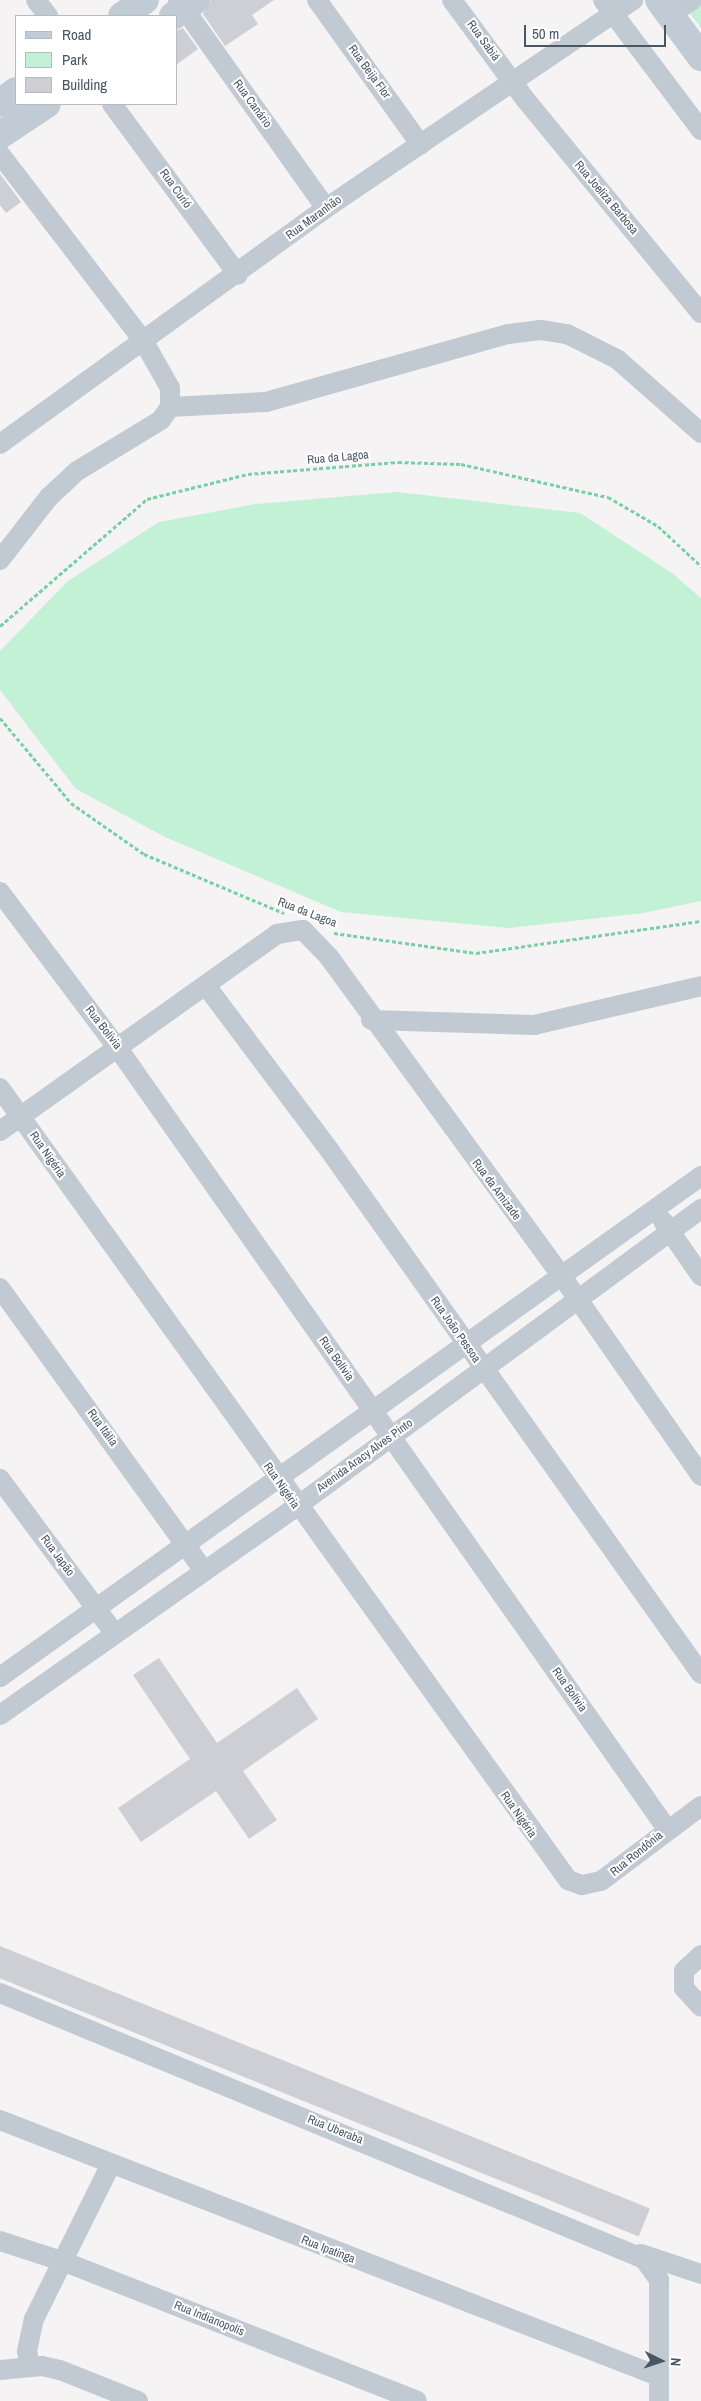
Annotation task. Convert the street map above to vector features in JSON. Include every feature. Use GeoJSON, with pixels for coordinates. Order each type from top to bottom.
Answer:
{"type":"FeatureCollection","features":[{"type":"Feature","properties":{"kind":"street"},"geometry":{"type":"LineString","coordinates":[[36,0],[47,15]]}},
{"type":"Feature","properties":{"kind":"street"},"geometry":{"type":"LineString","coordinates":[[123,15],[145,0]]}},
{"type":"Feature","properties":{"kind":"street","name":"Rua Beija Flor"},"geometry":{"type":"LineString","coordinates":[[317,0],[421,145]]}},
{"type":"Feature","properties":{"kind":"street","name":"Rua Sabiá"},"geometry":{"type":"LineString","coordinates":[[452,0],[513,82]]}},
{"type":"Feature","properties":{"kind":"street","name":"Rua Maranhão"},"geometry":{"type":"LineString","coordinates":[[0,444],[238,275],[326,208],[513,82],[609,7],[633,0]]}},
{"type":"Feature","properties":{"kind":"street"},"geometry":{"type":"LineString","coordinates":[[692,0],[664,8],[701,57]]}},
{"type":"Feature","properties":{"kind":"street","name":"Rua Canário"},"geometry":{"type":"LineString","coordinates":[[183,6],[326,208]]}},
{"type":"Feature","properties":{"kind":"street"},"geometry":{"type":"LineString","coordinates":[[609,7],[701,130]]}},
{"type":"Feature","properties":{"kind":"street","name":"Rua Joeliza Barbosa"},"geometry":{"type":"LineString","coordinates":[[513,82],[701,313]]}},
{"type":"Feature","properties":{"kind":"street"},"geometry":{"type":"LineString","coordinates":[[0,103],[15,92]]}},
{"type":"Feature","properties":{"kind":"street"},"geometry":{"type":"LineString","coordinates":[[0,560],[50,497],[77,471],[161,420],[170,407],[170,388],[144,342],[0,150],[46,105]]}},
{"type":"Feature","properties":{"kind":"street","name":"Rua Curió"},"geometry":{"type":"LineString","coordinates":[[113,105],[238,275]]}},
{"type":"Feature","properties":{"kind":"street"},"geometry":{"type":"LineString","coordinates":[[170,407],[266,402],[508,334],[542,330],[568,334],[605,351],[701,433]]}},
{"type":"Feature","properties":{"kind":"street","name":"Rua Bolívia"},"geometry":{"type":"LineString","coordinates":[[0,892],[117,1047],[389,1438],[667,1829]]}},
{"type":"Feature","properties":{"kind":"street","name":"Rua da Amizade"},"geometry":{"type":"LineString","coordinates":[[207,987],[277,934],[297,930],[311,934],[371,1020],[580,1300],[701,1476]]}},
{"type":"Feature","properties":{"kind":"street"},"geometry":{"type":"LineString","coordinates":[[371,1020],[534,1025],[701,986]]}},
{"type":"Feature","properties":{"kind":"street"},"geometry":{"type":"LineString","coordinates":[[0,1131],[21,1118],[117,1047],[207,987]]}},
{"type":"Feature","properties":{"kind":"street","name":"Rua João Pessoa"},"geometry":{"type":"LineString","coordinates":[[207,987],[466,1344],[701,1674]]}},
{"type":"Feature","properties":{"kind":"street","name":"Rua Nigéria"},"geometry":{"type":"LineString","coordinates":[[0,1088],[296,1507],[568,1880]]}},
{"type":"Feature","properties":{"kind":"street"},"geometry":{"type":"LineString","coordinates":[[19,1701],[0,1676],[373,1413],[701,1176]]}},
{"type":"Feature","properties":{"kind":"street"},"geometry":{"type":"LineString","coordinates":[[655,1209],[701,1276]]}},
{"type":"Feature","properties":{"kind":"street","name":"Avenida Aracy Alves Pinto"},"geometry":{"type":"LineString","coordinates":[[0,1715],[203,1569],[296,1507],[484,1371],[701,1209]]}},
{"type":"Feature","properties":{"kind":"street","name":"Rua Itália"},"geometry":{"type":"LineString","coordinates":[[0,1288],[203,1569]]}},
{"type":"Feature","properties":{"kind":"street","name":"Rua Japão"},"geometry":{"type":"LineString","coordinates":[[0,1479],[115,1634]]}},
{"type":"Feature","properties":{"kind":"street","name":"Rua Rondônia"},"geometry":{"type":"LineString","coordinates":[[568,1880],[582,1885],[601,1882],[621,1870],[667,1829],[701,1806]]}},
{"type":"Feature","properties":{"kind":"street"},"geometry":{"type":"LineString","coordinates":[[701,1955],[684,1971],[684,1988],[701,2007]]}},
{"type":"Feature","properties":{"kind":"street","name":"Rua Uberaba"},"geometry":{"type":"LineString","coordinates":[[0,1993],[625,2249],[644,2259],[659,2280],[658,2376]]}},
{"type":"Feature","properties":{"kind":"street","name":"Rua Ipatinga"},"geometry":{"type":"LineString","coordinates":[[0,2120],[110,2166],[658,2376]]}},
{"type":"Feature","properties":{"kind":"street"},"geometry":{"type":"LineString","coordinates":[[30,2366],[29,2333],[110,2166]]}},
{"type":"Feature","properties":{"kind":"street","name":"Rua Indianopolís"},"geometry":{"type":"LineString","coordinates":[[0,2241],[65,2262],[418,2401]]}},
{"type":"Feature","properties":{"kind":"street"},"geometry":{"type":"LineString","coordinates":[[625,2249],[701,2274]]}},
{"type":"Feature","properties":{"kind":"street"},"geometry":{"type":"LineString","coordinates":[[0,2370],[30,2366],[60,2370],[138,2401]]}},
{"type":"Feature","properties":{"kind":"street"},"geometry":{"type":"LineString","coordinates":[[658,2376],[659,2401]]}},
{"type":"Feature","properties":{"kind":"path","name":"Rua da Lagoa"},"geometry":{"type":"LineString","coordinates":[[0,626],[147,499],[248,474],[398,462],[461,464],[608,497],[658,526],[701,566]]}},
{"type":"Feature","properties":{"kind":"path","name":"Rua da Lagoa"},"geometry":{"type":"LineString","coordinates":[[0,718],[71,803],[144,854],[295,918]]}},
{"type":"Feature","properties":{"kind":"path","name":"Rua da Lagoa"},"geometry":{"type":"LineString","coordinates":[[329,931],[476,953],[701,920]]}},
{"type":"Feature","properties":{"kind":"green space"},"geometry":{"type":"Polygon","coordinates":[[[680,0],[701,0],[701,28],[680,0]]]}},
{"type":"Feature","properties":{"kind":"green space"},"geometry":{"type":"Polygon","coordinates":[[[397,492],[580,513],[672,573],[701,598],[701,901],[643,913],[509,928],[341,912],[165,837],[76,789],[0,690],[0,651],[68,581],[159,522],[256,504],[397,492]]]}},
{"type":"Feature","properties":{"kind":"building"},"geometry":{"type":"Polygon","coordinates":[[[211,0],[274,0],[252,15],[258,24],[225,46],[203,14],[211,0]]]}},
{"type":"Feature","properties":{"kind":"building"},"geometry":{"type":"Polygon","coordinates":[[[183,28],[198,49],[178,64],[178,30],[183,28]]]}},
{"type":"Feature","properties":{"kind":"building"},"geometry":{"type":"Polygon","coordinates":[[[0,174],[21,202],[6,213],[0,205],[0,174]]]}},
{"type":"Feature","properties":{"kind":"building"},"geometry":{"type":"Polygon","coordinates":[[[159,1658],[217,1743],[297,1688],[318,1719],[243,1771],[277,1820],[249,1839],[216,1791],[141,1842],[118,1808],[190,1759],[133,1675],[159,1658]]]}},
{"type":"Feature","properties":{"kind":"building"},"geometry":{"type":"Polygon","coordinates":[[[0,1946],[650,2209],[639,2236],[0,1978],[0,1946]]]}}]}
